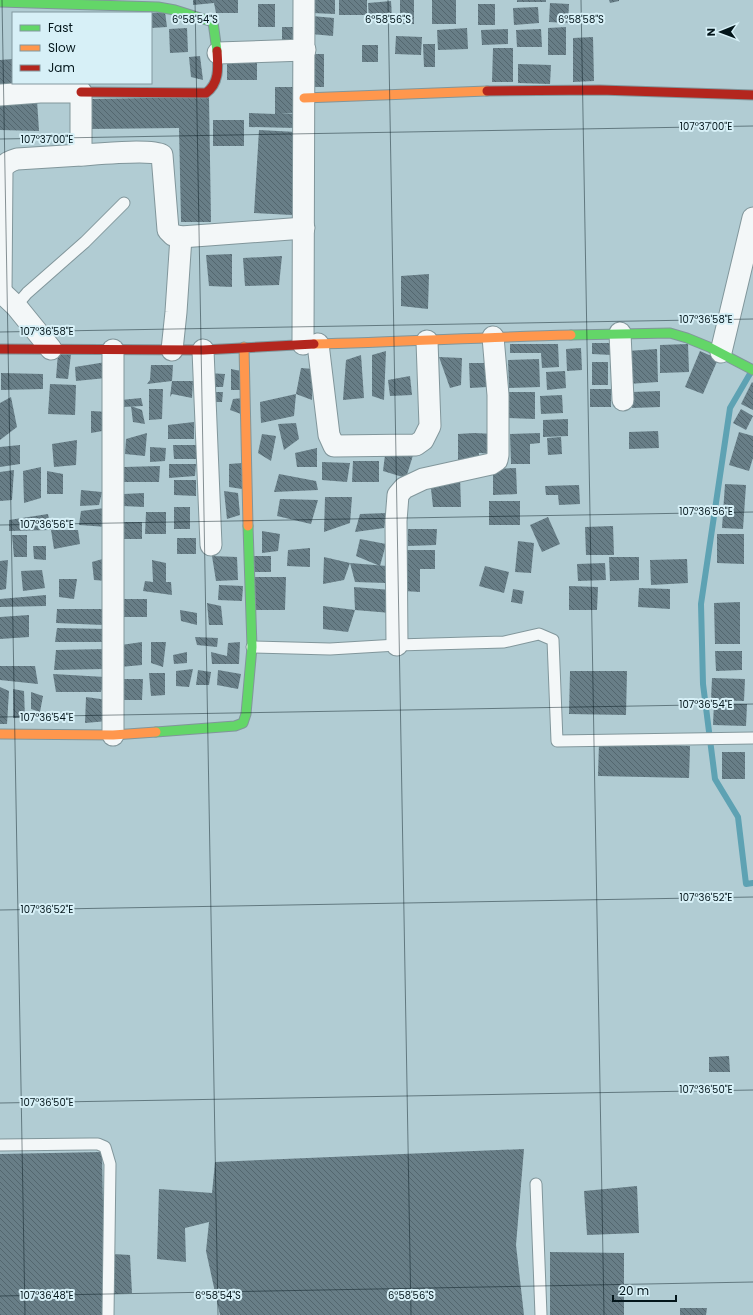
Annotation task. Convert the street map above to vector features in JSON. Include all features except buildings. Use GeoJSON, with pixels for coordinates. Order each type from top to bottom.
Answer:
{"type":"FeatureCollection","features":[{"type":"Feature","properties":{"kind":"street"},"geometry":{"type":"LineString","coordinates":[[304,0],[304,228],[310,344],[329,435],[334,446],[416,445],[423,440],[430,426],[427,341]]}},
{"type":"Feature","properties":{"kind":"street"},"geometry":{"type":"LineString","coordinates":[[0,2],[41,1],[158,7],[175,10],[213,22],[218,53],[215,87],[206,93],[40,92],[0,94]]}},
{"type":"Feature","properties":{"kind":"street"},"geometry":{"type":"LineString","coordinates":[[218,53],[304,50]]}},
{"type":"Feature","properties":{"kind":"street"},"geometry":{"type":"LineString","coordinates":[[304,98],[481,91],[600,90],[753,95]]}},
{"type":"Feature","properties":{"kind":"street"},"geometry":{"type":"LineString","coordinates":[[81,92],[81,155]]}},
{"type":"Feature","properties":{"kind":"street"},"geometry":{"type":"LineString","coordinates":[[52,349],[16,306],[0,292],[2,169],[5,164],[11,161],[17,159],[81,155],[157,152],[162,155],[168,230],[173,236],[181,237],[304,228]]}},
{"type":"Feature","properties":{"kind":"street"},"geometry":{"type":"LineString","coordinates":[[721,352],[753,218]]}},
{"type":"Feature","properties":{"kind":"street"},"geometry":{"type":"LineString","coordinates":[[172,350],[181,237]]}},
{"type":"Feature","properties":{"kind":"street"},"geometry":{"type":"LineString","coordinates":[[620,333],[623,400]]}},
{"type":"Feature","properties":{"kind":"street"},"geometry":{"type":"LineString","coordinates":[[0,349],[203,350],[310,344],[427,341],[493,337],[670,333],[687,338],[721,352],[749,368]]}},
{"type":"Feature","properties":{"kind":"street"},"geometry":{"type":"LineString","coordinates":[[396,645],[396,521],[398,495],[404,488],[423,479],[491,464],[497,460],[498,395],[493,337]]}},
{"type":"Feature","properties":{"kind":"street"},"geometry":{"type":"LineString","coordinates":[[0,734],[113,735],[240,725],[243,723],[246,714],[252,647],[244,347]]}},
{"type":"Feature","properties":{"kind":"street"},"geometry":{"type":"LineString","coordinates":[[113,350],[113,735]]}},
{"type":"Feature","properties":{"kind":"street"},"geometry":{"type":"LineString","coordinates":[[203,350],[211,545]]}},
{"type":"Feature","properties":{"kind":"lane"},"geometry":{"type":"LineString","coordinates":[[16,306],[27,293],[85,242],[124,203]]}},
{"type":"Feature","properties":{"kind":"lane"},"geometry":{"type":"LineString","coordinates":[[252,647],[330,649],[396,645],[504,642],[539,634],[553,640],[557,741],[753,738]]}},
{"type":"Feature","properties":{"kind":"lane"},"geometry":{"type":"LineString","coordinates":[[0,1145],[98,1144],[105,1147],[110,1164],[108,1315]]}},
{"type":"Feature","properties":{"kind":"lane"},"geometry":{"type":"LineString","coordinates":[[536,1184],[541,1315]]}},
{"type":"Feature","properties":{"kind":"waterway"},"geometry":{"type":"LineString","coordinates":[[751,372],[730,408],[701,604],[703,684],[715,779],[738,817],[746,884],[753,883]]}},
{"type":"Feature","properties":{"kind":"traffic: fast"},"geometry":{"type":"LineString","coordinates":[[0,2],[158,7],[175,10],[213,22],[217,51]]}},
{"type":"Feature","properties":{"kind":"traffic: fast"},"geometry":{"type":"LineString","coordinates":[[571,335],[670,333],[709,347],[753,370]]}},
{"type":"Feature","properties":{"kind":"traffic: fast"},"geometry":{"type":"LineString","coordinates":[[156,732],[235,726],[243,723],[246,714],[252,647],[248,526]]}},
{"type":"Feature","properties":{"kind":"traffic: slow"},"geometry":{"type":"LineString","coordinates":[[304,98],[487,91]]}},
{"type":"Feature","properties":{"kind":"traffic: slow"},"geometry":{"type":"LineString","coordinates":[[314,344],[571,335]]}},
{"type":"Feature","properties":{"kind":"traffic: slow"},"geometry":{"type":"LineString","coordinates":[[244,347],[248,526]]}},
{"type":"Feature","properties":{"kind":"traffic: slow"},"geometry":{"type":"LineString","coordinates":[[0,734],[113,735],[156,732]]}},
{"type":"Feature","properties":{"kind":"traffic: jam"},"geometry":{"type":"LineString","coordinates":[[81,92],[206,93],[211,89],[216,79],[218,68],[217,51]]}},
{"type":"Feature","properties":{"kind":"traffic: jam"},"geometry":{"type":"LineString","coordinates":[[487,91],[600,90],[753,95]]}},
{"type":"Feature","properties":{"kind":"traffic: jam"},"geometry":{"type":"LineString","coordinates":[[0,349],[203,350],[314,344]]}}]}
